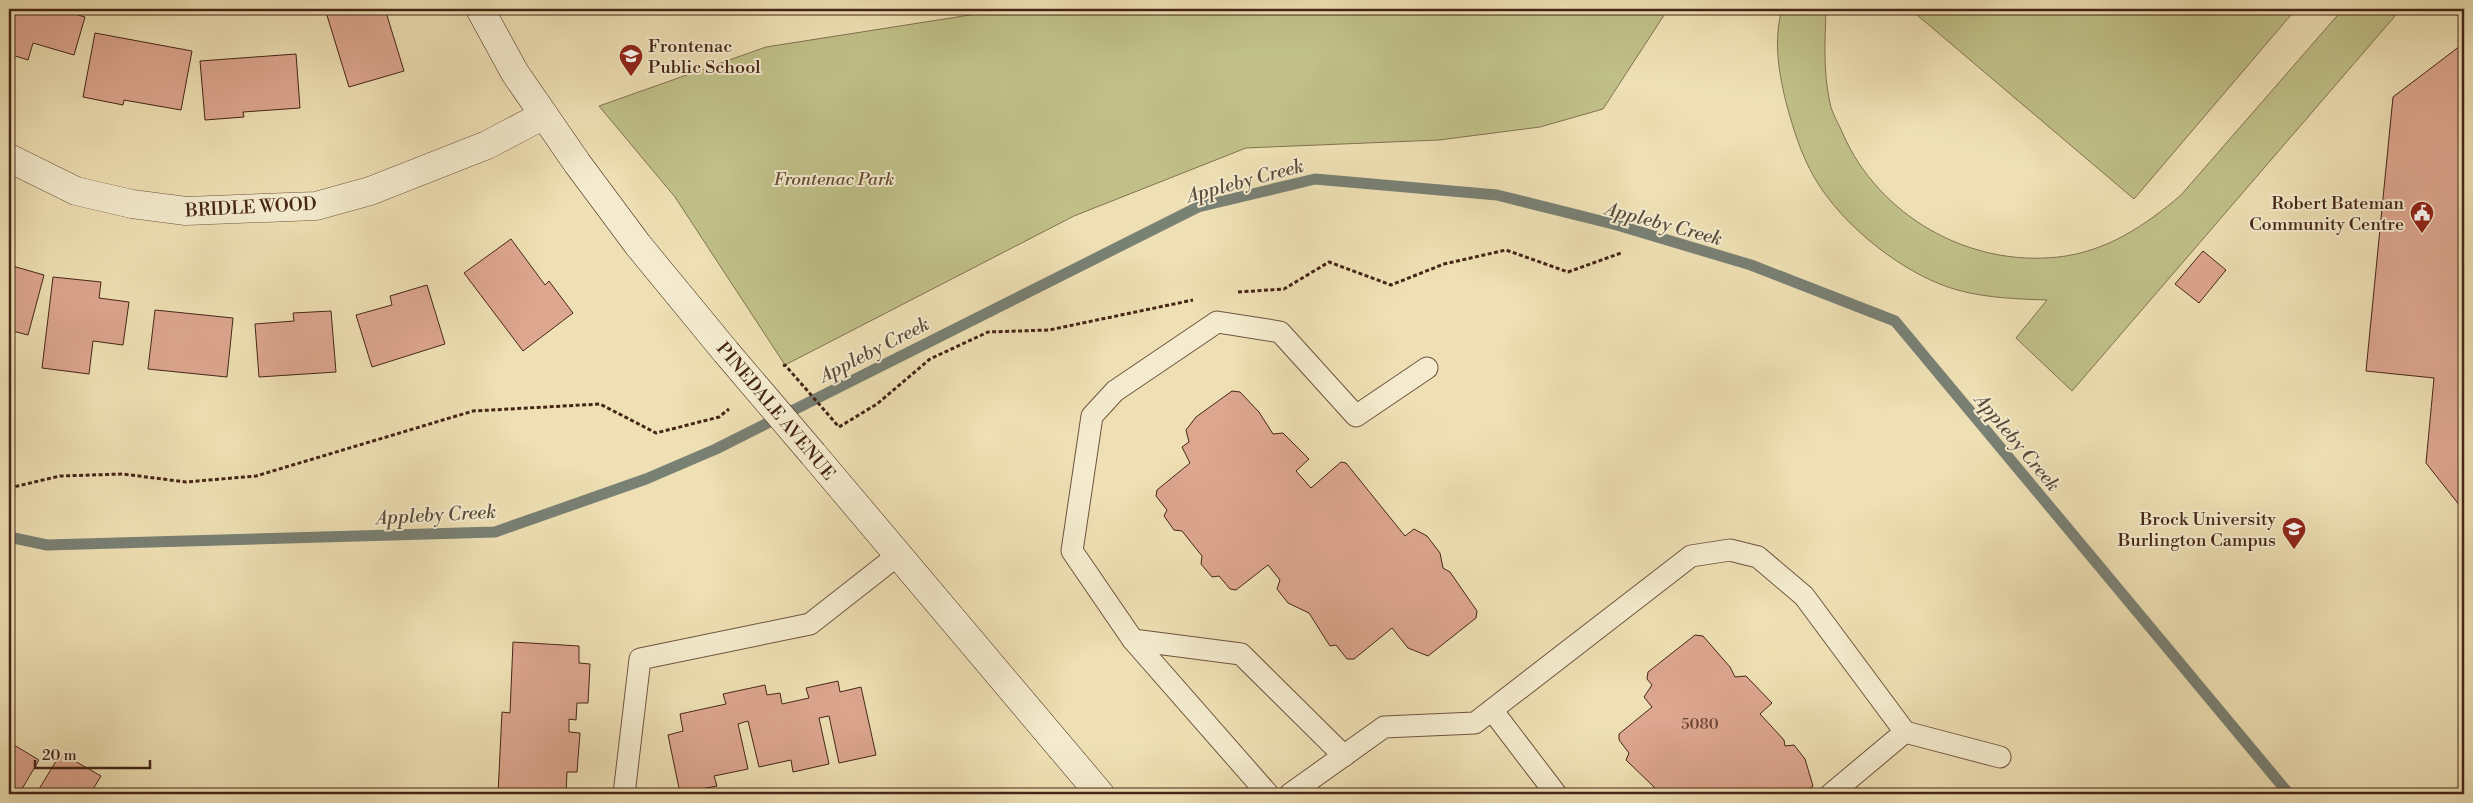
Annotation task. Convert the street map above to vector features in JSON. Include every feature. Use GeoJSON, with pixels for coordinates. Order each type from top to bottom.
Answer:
{"type":"FeatureCollection","features":[{"type":"Feature","properties":{"kind":"street","name":"PINEDALE AVENUE"},"geometry":{"type":"LineString","coordinates":[[480,9],[516,73],[607,204],[726,352],[1100,794]]}},
{"type":"Feature","properties":{"kind":"street","name":"BRIDLE WOOD"},"geometry":{"type":"LineString","coordinates":[[9,158],[76,191],[132,204],[186,211],[316,206],[370,191],[397,181],[487,145],[544,115]]}},
{"type":"Feature","properties":{"kind":"lane"},"geometry":{"type":"LineString","coordinates":[[1268,794],[1134,640],[1072,551],[1092,416],[1114,391],[1217,322],[1280,332],[1356,416],[1427,368]]}},
{"type":"Feature","properties":{"kind":"lane"},"geometry":{"type":"LineString","coordinates":[[1290,794],[1384,728],[1475,723],[1691,556],[1730,550],[1758,557],[1804,596],[1905,732],[2000,757]]}},
{"type":"Feature","properties":{"kind":"lane"},"geometry":{"type":"LineString","coordinates":[[624,794],[640,659],[810,624],[898,555]]}},
{"type":"Feature","properties":{"kind":"lane"},"geometry":{"type":"LineString","coordinates":[[1134,640],[1241,654],[1344,756]]}},
{"type":"Feature","properties":{"kind":"lane"},"geometry":{"type":"LineString","coordinates":[[1492,710],[1556,794]]}},
{"type":"Feature","properties":{"kind":"lane"},"geometry":{"type":"LineString","coordinates":[[1831,794],[1905,732]]}},
{"type":"Feature","properties":{"kind":"path"},"geometry":{"type":"LineString","coordinates":[[778,370],[785,365],[839,428]]}},
{"type":"Feature","properties":{"kind":"path"},"geometry":{"type":"LineString","coordinates":[[9,488],[60,476],[123,474],[186,482],[256,476],[473,411],[600,404],[656,433],[719,417],[732,407]]}},
{"type":"Feature","properties":{"kind":"green space","name":"Frontenac Park"},"geometry":{"type":"Polygon","coordinates":[[[1008,9],[1668,9],[1603,109],[1540,127],[1439,140],[1246,148],[1074,216],[785,365],[675,197],[599,106],[766,47],[1008,9]]]}},
{"type":"Feature","properties":{"kind":"green space"},"geometry":{"type":"Polygon","coordinates":[[[1782,9],[1826,9],[1825,68],[1831,107],[1859,163],[1879,189],[1903,212],[1931,230],[1960,244],[1992,254],[2025,258],[2058,257],[2093,249],[2109,243],[2154,217],[2181,195],[2343,9],[2401,9],[2072,391],[2016,338],[2047,300],[1982,295],[1940,284],[1898,262],[1877,247],[1841,214],[1826,195],[1809,168],[1792,124],[1784,94],[1778,58],[1778,33],[1782,9]]]}},
{"type":"Feature","properties":{"kind":"green space"},"geometry":{"type":"Polygon","coordinates":[[[1910,9],[2296,9],[2134,199],[1910,9]]]}},
{"type":"Feature","properties":{"kind":"building"},"geometry":{"type":"Polygon","coordinates":[[[9,9],[58,9],[85,17],[74,55],[33,43],[28,60],[9,54],[9,9]]]}},
{"type":"Feature","properties":{"kind":"building"},"geometry":{"type":"Polygon","coordinates":[[[325,9],[385,9],[404,71],[349,87],[325,9]]]}},
{"type":"Feature","properties":{"kind":"building"},"geometry":{"type":"Polygon","coordinates":[[[95,33],[192,51],[181,110],[124,100],[123,105],[83,97],[95,33]]]}},
{"type":"Feature","properties":{"kind":"building","name":"Robert Bateman Community Centre"},"geometry":{"type":"Polygon","coordinates":[[[2464,43],[2464,511],[2426,463],[2434,378],[2366,371],[2393,97],[2464,43]]]}},
{"type":"Feature","properties":{"kind":"building"},"geometry":{"type":"Polygon","coordinates":[[[296,54],[300,108],[243,112],[244,117],[205,120],[200,61],[296,54]]]}},
{"type":"Feature","properties":{"kind":"building"},"geometry":{"type":"Polygon","coordinates":[[[511,239],[545,285],[549,281],[573,313],[523,351],[464,273],[511,239]]]}},
{"type":"Feature","properties":{"kind":"building"},"geometry":{"type":"Polygon","coordinates":[[[2203,251],[2226,270],[2199,303],[2175,284],[2203,251]]]}},
{"type":"Feature","properties":{"kind":"building"},"geometry":{"type":"Polygon","coordinates":[[[9,265],[44,275],[28,335],[9,330],[9,265]]]}},
{"type":"Feature","properties":{"kind":"building"},"geometry":{"type":"Polygon","coordinates":[[[53,277],[101,282],[99,298],[129,302],[123,345],[93,341],[89,374],[42,368],[53,277]]]}},
{"type":"Feature","properties":{"kind":"building"},"geometry":{"type":"Polygon","coordinates":[[[427,285],[445,344],[372,367],[356,315],[392,305],[390,296],[427,285]]]}},
{"type":"Feature","properties":{"kind":"building"},"geometry":{"type":"Polygon","coordinates":[[[155,310],[233,318],[227,377],[148,369],[155,310]]]}},
{"type":"Feature","properties":{"kind":"building"},"geometry":{"type":"Polygon","coordinates":[[[331,311],[336,372],[259,377],[255,324],[294,321],[293,313],[331,311]]]}},
{"type":"Feature","properties":{"kind":"building"},"geometry":{"type":"Polygon","coordinates":[[[1232,391],[1240,392],[1259,412],[1273,434],[1283,433],[1309,459],[1296,471],[1311,488],[1341,462],[1346,463],[1405,536],[1414,529],[1427,536],[1440,553],[1443,568],[1450,572],[1477,611],[1476,618],[1428,656],[1408,648],[1392,628],[1354,659],[1347,659],[1336,645],[1330,646],[1309,613],[1288,603],[1277,589],[1280,580],[1268,565],[1236,590],[1230,589],[1219,576],[1212,577],[1201,564],[1202,556],[1182,531],[1174,530],[1164,516],[1167,510],[1156,496],[1157,490],[1190,463],[1182,447],[1189,442],[1186,430],[1196,417],[1232,391]]]}},
{"type":"Feature","properties":{"kind":"building"},"geometry":{"type":"Polygon","coordinates":[[[1695,635],[1703,636],[1730,667],[1735,677],[1746,676],[1772,703],[1760,714],[1784,740],[1785,746],[1794,745],[1805,759],[1813,786],[1802,794],[1656,794],[1654,787],[1626,760],[1629,753],[1619,740],[1619,734],[1652,707],[1644,697],[1652,685],[1647,679],[1648,672],[1695,635]]]}},
{"type":"Feature","properties":{"kind":"building"},"geometry":{"type":"Polygon","coordinates":[[[513,642],[579,646],[579,663],[590,664],[588,703],[577,703],[576,720],[569,719],[569,732],[580,733],[577,772],[567,772],[566,794],[498,794],[502,712],[510,713],[513,642]]]}},
{"type":"Feature","properties":{"kind":"building"},"geometry":{"type":"Polygon","coordinates":[[[838,681],[840,692],[861,687],[876,755],[839,763],[829,716],[819,718],[829,764],[793,772],[791,760],[759,767],[748,721],[738,724],[748,769],[714,776],[717,786],[680,793],[668,735],[683,731],[680,714],[726,704],[723,694],[765,685],[767,695],[780,693],[782,704],[809,698],[806,688],[838,681]]]}},
{"type":"Feature","properties":{"kind":"building"},"geometry":{"type":"Polygon","coordinates":[[[9,742],[39,760],[19,794],[9,794],[9,742]]]}},
{"type":"Feature","properties":{"kind":"building"},"geometry":{"type":"Polygon","coordinates":[[[61,753],[101,776],[90,794],[36,794],[61,753]]]}},
{"type":"Feature","properties":{"kind":"waterway","name":"Appleby Creek"},"geometry":{"type":"LineString","coordinates":[[9,537],[47,545],[495,532],[646,479],[716,449],[1198,207],[1315,179],[1497,195],[1617,225],[1751,265],[1895,321],[2289,794]]}},
{"type":"Feature","properties":{"kind":"place","name":"Frontenac Public School"},"geometry":{"type":"Point","coordinates":[631,77]}},
{"type":"Feature","properties":{"kind":"place","name":"Robert Bateman Community Centre"},"geometry":{"type":"Point","coordinates":[2422,234]}},
{"type":"Feature","properties":{"kind":"place","name":"Brock University Burlington Campus"},"geometry":{"type":"Point","coordinates":[2294,550]}}]}
